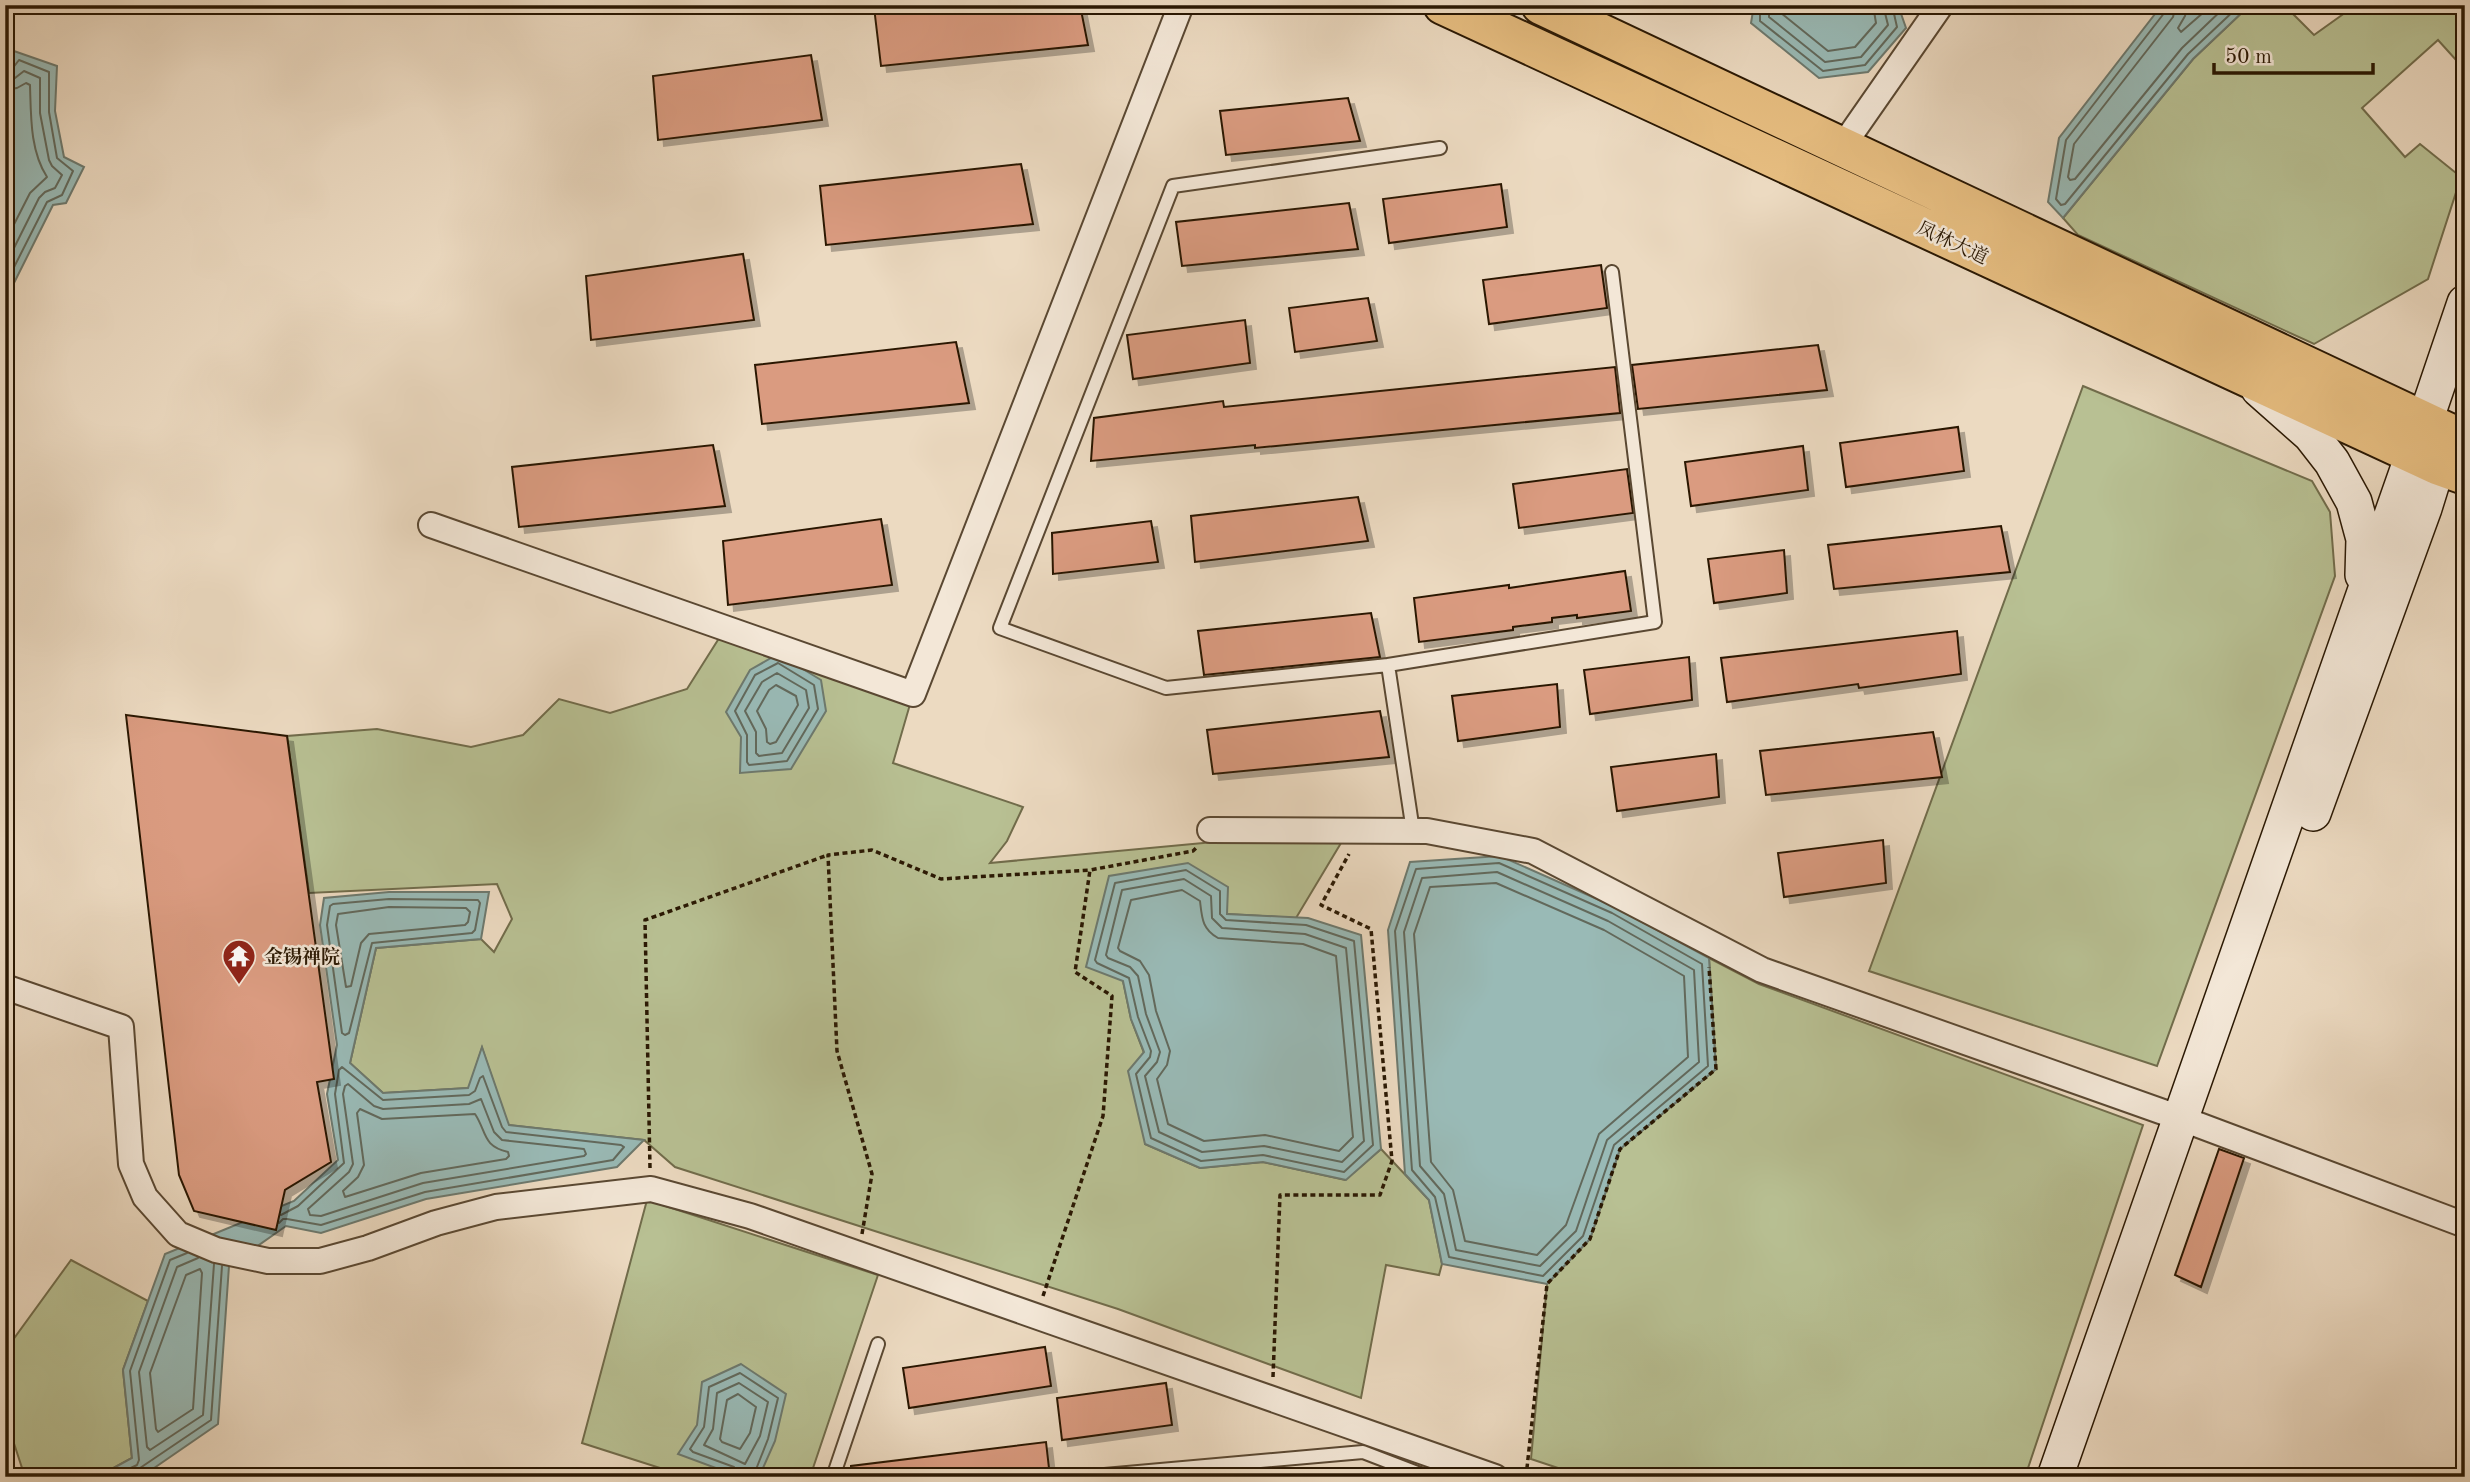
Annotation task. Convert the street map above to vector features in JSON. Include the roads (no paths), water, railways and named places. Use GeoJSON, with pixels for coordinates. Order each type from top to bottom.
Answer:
{"type":"FeatureCollection","features":[{"type":"Feature","properties":{"kind":"main road","name":"凤林大道"},"geometry":{"type":"LineString","coordinates":[[1443,5],[2246,377],[2442,448]]}},
{"type":"Feature","properties":{"kind":"main road","name":"凤林大道"},"geometry":{"type":"LineString","coordinates":[[1541,5],[1842,147],[2442,448]]}},
{"type":"Feature","properties":{"kind":"main road"},"geometry":{"type":"LineString","coordinates":[[2079,1477],[2189,1122],[2362,599],[2442,448],[2465,303]]}},
{"type":"Feature","properties":{"kind":"main road"},"geometry":{"type":"LineString","coordinates":[[2246,377],[2311,435],[2332,462],[2354,502],[2364,539],[2362,599]]}},
{"type":"Feature","properties":{"kind":"main road"},"geometry":{"type":"LineString","coordinates":[[2055,1477],[2424,508],[2465,381]]}},
{"type":"Feature","properties":{"kind":"street"},"geometry":{"type":"LineString","coordinates":[[431,525],[913,694],[1181,5]]}},
{"type":"Feature","properties":{"kind":"street"},"geometry":{"type":"LineString","coordinates":[[1842,147],[1941,5]]}},
{"type":"Feature","properties":{"kind":"street"},"geometry":{"type":"LineString","coordinates":[[1210,830],[1427,831],[1533,851],[1762,970],[2189,1122],[2465,1225]]}},
{"type":"Feature","properties":{"kind":"street"},"geometry":{"type":"LineString","coordinates":[[5,987],[121,1027],[131,1164],[145,1197],[178,1234],[216,1250],[268,1261],[320,1261],[368,1248],[436,1223],[496,1207],[651,1189],[750,1216],[1273,1399],[1428,1469],[1495,1477]]}},
{"type":"Feature","properties":{"kind":"lane"},"geometry":{"type":"LineString","coordinates":[[1440,148],[1173,186],[1000,628],[1166,688],[1388,665],[1655,622],[1612,272]]}},
{"type":"Feature","properties":{"kind":"lane"},"geometry":{"type":"LineString","coordinates":[[1388,665],[1413,831]]}},
{"type":"Feature","properties":{"kind":"lane"},"geometry":{"type":"LineString","coordinates":[[833,1477],[878,1344]]}},
{"type":"Feature","properties":{"kind":"lane"},"geometry":{"type":"LineString","coordinates":[[1082,1477],[1363,1452],[1428,1469]]}},
{"type":"Feature","properties":{"kind":"water"},"geometry":{"type":"Polygon","coordinates":[[[1754,5],[1898,5],[1906,28],[1868,72],[1819,78],[1751,23],[1754,5]]]}},
{"type":"Feature","properties":{"kind":"water"},"geometry":{"type":"Polygon","coordinates":[[[2162,5],[2250,5],[2193,59],[2063,218],[2048,202],[2059,138],[2162,5]]]}},
{"type":"Feature","properties":{"kind":"water"},"geometry":{"type":"Polygon","coordinates":[[[11,50],[57,66],[55,111],[64,157],[84,167],[66,203],[53,205],[5,301],[5,81],[11,50]]]}},
{"type":"Feature","properties":{"kind":"water"},"geometry":{"type":"Polygon","coordinates":[[[778,654],[821,680],[826,711],[791,769],[740,773],[741,737],[726,712],[750,670],[778,654]]]}},
{"type":"Feature","properties":{"kind":"water"},"geometry":{"type":"Polygon","coordinates":[[[1500,856],[1615,907],[1709,958],[1716,1069],[1620,1149],[1590,1239],[1547,1284],[1442,1264],[1429,1200],[1405,1174],[1388,930],[1410,862],[1500,856]]]}},
{"type":"Feature","properties":{"kind":"water"},"geometry":{"type":"Polygon","coordinates":[[[1188,863],[1228,887],[1227,914],[1308,918],[1361,935],[1381,1149],[1346,1180],[1263,1162],[1200,1168],[1145,1144],[1128,1071],[1144,1052],[1131,1019],[1123,981],[1086,967],[1109,876],[1188,863]]]}},
{"type":"Feature","properties":{"kind":"water"},"geometry":{"type":"Polygon","coordinates":[[[389,892],[489,892],[481,939],[376,948],[350,1063],[383,1093],[468,1088],[482,1047],[509,1125],[644,1140],[617,1167],[426,1199],[321,1233],[286,1226],[229,1266],[218,1424],[141,1477],[97,1477],[132,1458],[123,1370],[165,1254],[294,1201],[338,1160],[327,1094],[337,1045],[320,925],[324,898],[389,892]]]}},
{"type":"Feature","properties":{"kind":"water"},"geometry":{"type":"Polygon","coordinates":[[[741,1364],[786,1394],[775,1441],[759,1477],[740,1477],[678,1454],[697,1425],[702,1382],[741,1364]]]}},
{"type":"Feature","properties":{"kind":"place","name":"金锡禅院"},"geometry":{"type":"Point","coordinates":[239,986]}}]}
